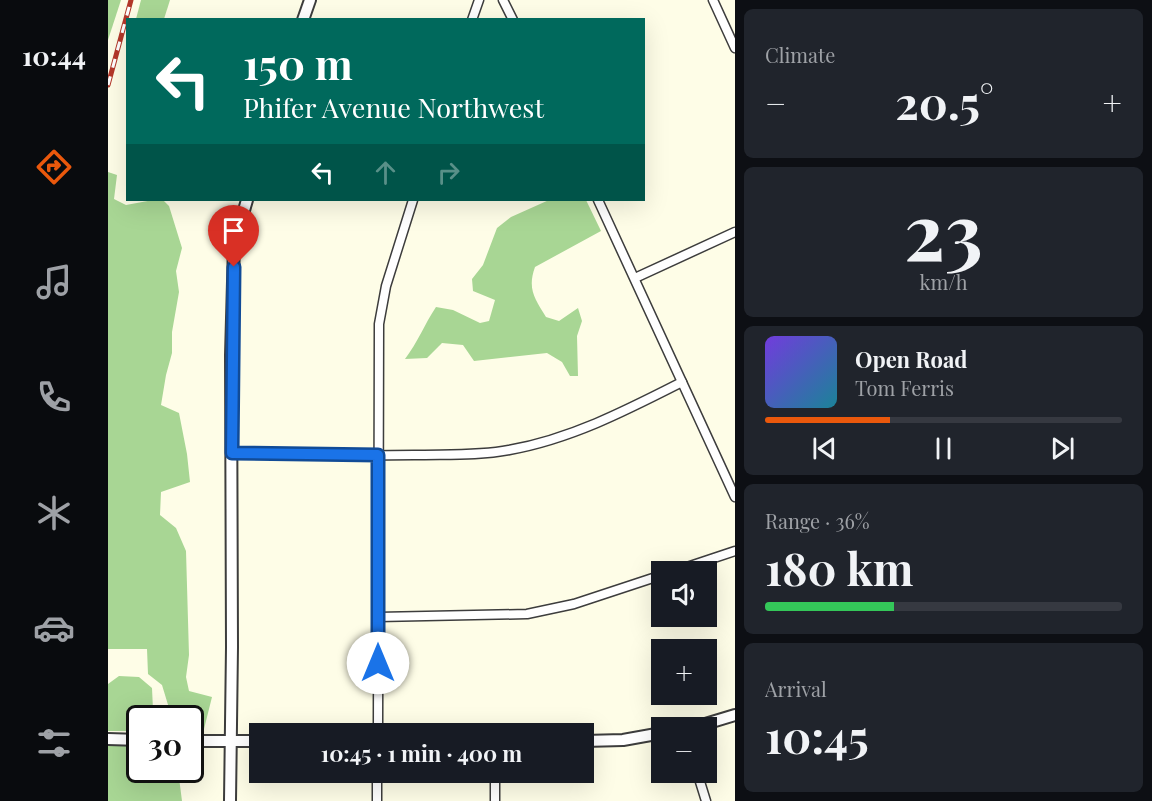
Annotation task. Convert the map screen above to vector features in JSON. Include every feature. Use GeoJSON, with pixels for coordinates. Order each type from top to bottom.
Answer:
{"type":"FeatureCollection","features":[{"type":"Feature","properties":{"kind":"street"},"geometry":{"type":"LineString","coordinates":[[304,18],[310,0]]}},
{"type":"Feature","properties":{"kind":"street"},"geometry":{"type":"LineString","coordinates":[[473,18],[479,0]]}},
{"type":"Feature","properties":{"kind":"street"},"geometry":{"type":"LineString","coordinates":[[503,0],[512,18]]}},
{"type":"Feature","properties":{"kind":"street"},"geometry":{"type":"LineString","coordinates":[[713,0],[735,48]]}},
{"type":"Feature","properties":{"kind":"street"},"geometry":{"type":"LineString","coordinates":[[230,801],[231,355],[234,245],[247,201]]}},
{"type":"Feature","properties":{"kind":"street"},"geometry":{"type":"LineString","coordinates":[[378,723],[378,455],[381,307],[413,201]]}},
{"type":"Feature","properties":{"kind":"street"},"geometry":{"type":"LineString","coordinates":[[598,201],[735,497]]}},
{"type":"Feature","properties":{"kind":"street"},"geometry":{"type":"LineString","coordinates":[[635,278],[735,232]]}},
{"type":"Feature","properties":{"kind":"street"},"geometry":{"type":"LineString","coordinates":[[232,453],[477,454],[509,450],[587,428],[682,382]]}},
{"type":"Feature","properties":{"kind":"street"},"geometry":{"type":"LineString","coordinates":[[705,561],[735,551]]}},
{"type":"Feature","properties":{"kind":"street"},"geometry":{"type":"LineString","coordinates":[[378,617],[502,616],[535,613],[574,604],[651,579]]}},
{"type":"Feature","properties":{"kind":"street"},"geometry":{"type":"LineString","coordinates":[[717,720],[735,715]]}},
{"type":"Feature","properties":{"kind":"street"},"geometry":{"type":"LineString","coordinates":[[594,741],[623,740],[651,735]]}},
{"type":"Feature","properties":{"kind":"street"},"geometry":{"type":"LineString","coordinates":[[108,740],[126,740]]}},
{"type":"Feature","properties":{"kind":"street"},"geometry":{"type":"LineString","coordinates":[[204,741],[249,741]]}},
{"type":"Feature","properties":{"kind":"street"},"geometry":{"type":"LineString","coordinates":[[377,783],[377,801]]}},
{"type":"Feature","properties":{"kind":"street"},"geometry":{"type":"LineString","coordinates":[[495,783],[495,801]]}},
{"type":"Feature","properties":{"kind":"street"},"geometry":{"type":"LineString","coordinates":[[700,783],[706,801]]}},
{"type":"Feature","properties":{"kind":"green space"},"geometry":{"type":"Polygon","coordinates":[[[108,0],[121,0],[108,40],[108,0]]]}},
{"type":"Feature","properties":{"kind":"green space"},"geometry":{"type":"Polygon","coordinates":[[[141,0],[170,0],[164,18],[136,18],[141,0]]]}},
{"type":"Feature","properties":{"kind":"green space"},"geometry":{"type":"Polygon","coordinates":[[[108,172],[117,175],[114,199],[126,205],[164,201],[169,206],[182,248],[176,271],[179,292],[172,332],[172,353],[161,405],[179,413],[190,482],[161,492],[160,515],[176,528],[186,551],[189,655],[186,677],[189,691],[212,697],[204,729],[204,705],[168,705],[162,685],[148,674],[147,649],[108,649],[108,172]]]}},
{"type":"Feature","properties":{"kind":"green space"},"geometry":{"type":"Polygon","coordinates":[[[547,201],[586,201],[601,231],[535,267],[533,275],[533,294],[546,317],[559,321],[578,308],[582,321],[577,336],[578,376],[570,376],[562,362],[547,353],[474,361],[463,345],[442,343],[427,358],[405,359],[436,307],[453,310],[480,323],[489,321],[495,300],[473,291],[472,279],[483,265],[497,228],[511,217],[547,201]]]}},
{"type":"Feature","properties":{"kind":"green space"},"geometry":{"type":"Polygon","coordinates":[[[119,676],[139,677],[152,688],[153,705],[126,705],[126,731],[108,731],[108,684],[119,676]]]}},
{"type":"Feature","properties":{"kind":"green space"},"geometry":{"type":"Polygon","coordinates":[[[108,746],[126,746],[126,783],[180,783],[182,801],[108,801],[108,746]]]}},
{"type":"Feature","properties":{"kind":"railway"},"geometry":{"type":"LineString","coordinates":[[126,18],[131,0]]}},
{"type":"Feature","properties":{"kind":"railway"},"geometry":{"type":"LineString","coordinates":[[108,85],[126,18]]}},
{"type":"Feature","properties":{"kind":"route"},"geometry":{"type":"LineString","coordinates":[[234,267],[231,355],[232,453],[378,455],[378,663]]}}]}
